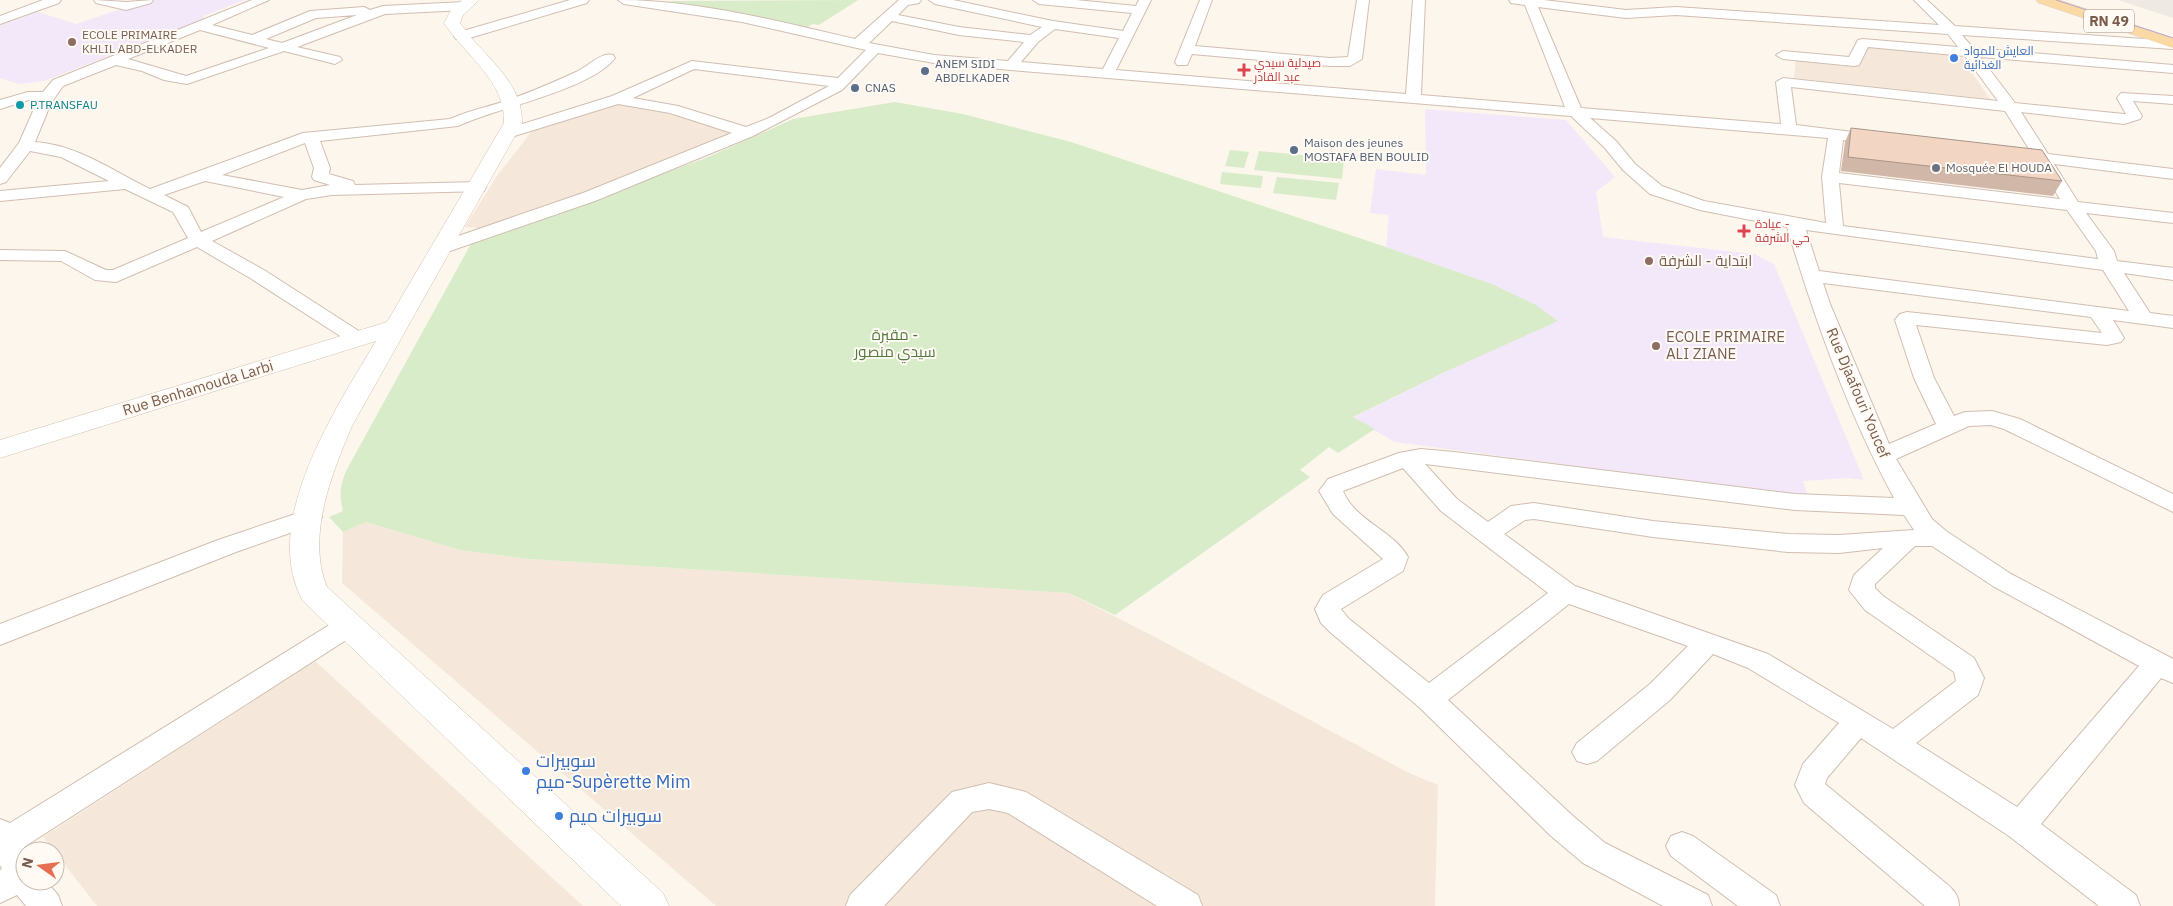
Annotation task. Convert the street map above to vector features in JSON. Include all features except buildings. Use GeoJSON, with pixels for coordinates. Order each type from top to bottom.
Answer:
{"type":"FeatureCollection","features":[{"type":"Feature","properties":{"kind":"main road","name":"RN 49"},"geometry":{"type":"LineString","coordinates":[[2044,0],[2173,44]]}},
{"type":"Feature","properties":{"kind":"main road","name":"RN 49"},"geometry":{"type":"LineString","coordinates":[[2076,0],[2173,31]]}},
{"type":"Feature","properties":{"kind":"main road"},"geometry":{"type":"LineString","coordinates":[[468,3],[453,18],[452,24],[498,78],[512,104],[513,122],[478,187],[355,397],[323,461],[315,487],[303,562],[307,582],[314,593],[348,626],[649,906]]}},
{"type":"Feature","properties":{"kind":"main road","name":"Rue Benhamouda Larbi"},"geometry":{"type":"LineString","coordinates":[[0,449],[396,327]]}},
{"type":"Feature","properties":{"kind":"street"},"geometry":{"type":"LineString","coordinates":[[0,20],[55,0]]}},
{"type":"Feature","properties":{"kind":"street"},"geometry":{"type":"LineString","coordinates":[[100,0],[126,6],[147,0]]}},
{"type":"Feature","properties":{"kind":"street"},"geometry":{"type":"LineString","coordinates":[[0,179],[25,146],[47,96],[53,87],[64,79],[263,0]]}},
{"type":"Feature","properties":{"kind":"street"},"geometry":{"type":"LineString","coordinates":[[461,36],[583,0]]}},
{"type":"Feature","properties":{"kind":"street"},"geometry":{"type":"LineString","coordinates":[[624,0],[706,11],[783,26],[855,45],[934,59],[1789,130],[1895,142]]}},
{"type":"Feature","properties":{"kind":"street"},"geometry":{"type":"LineString","coordinates":[[855,45],[867,38],[904,2],[915,0]]}},
{"type":"Feature","properties":{"kind":"street"},"geometry":{"type":"LineString","coordinates":[[935,0],[1053,25],[1126,35]]}},
{"type":"Feature","properties":{"kind":"street"},"geometry":{"type":"LineString","coordinates":[[1043,0],[1142,5],[1108,74]]}},
{"type":"Feature","properties":{"kind":"street"},"geometry":{"type":"LineString","coordinates":[[1175,79],[1206,0]]}},
{"type":"Feature","properties":{"kind":"street"},"geometry":{"type":"LineString","coordinates":[[1187,49],[1330,62],[1350,62],[1355,59],[1358,48],[1363,0]]}},
{"type":"Feature","properties":{"kind":"street"},"geometry":{"type":"LineString","coordinates":[[1414,99],[1419,0]]}},
{"type":"Feature","properties":{"kind":"street"},"geometry":{"type":"LineString","coordinates":[[1920,0],[1954,31],[2009,105],[2072,205],[2104,251],[2109,266],[2143,317]]}},
{"type":"Feature","properties":{"kind":"street"},"geometry":{"type":"LineString","coordinates":[[1523,1],[1626,14],[1665,11],[2173,44]]}},
{"type":"Feature","properties":{"kind":"street"},"geometry":{"type":"LineString","coordinates":[[1523,1],[1575,112],[1610,144],[1629,167],[1656,190],[1682,201],[1835,230],[2173,274]]}},
{"type":"Feature","properties":{"kind":"street"},"geometry":{"type":"LineString","coordinates":[[252,40],[320,12],[383,10],[468,3]]}},
{"type":"Feature","properties":{"kind":"street"},"geometry":{"type":"LineString","coordinates":[[114,60],[183,80],[284,47],[383,10]]}},
{"type":"Feature","properties":{"kind":"street"},"geometry":{"type":"LineString","coordinates":[[890,17],[958,31],[1033,39]]}},
{"type":"Feature","properties":{"kind":"street"},"geometry":{"type":"LineString","coordinates":[[1783,18],[1786,36],[1783,82],[1789,130]]}},
{"type":"Feature","properties":{"kind":"street"},"geometry":{"type":"LineString","coordinates":[[1011,66],[1033,39],[1053,25]]}},
{"type":"Feature","properties":{"kind":"street"},"geometry":{"type":"LineString","coordinates":[[198,26],[336,60]]}},
{"type":"Feature","properties":{"kind":"street"},"geometry":{"type":"LineString","coordinates":[[1784,54],[1854,62],[1863,43],[2173,69]]}},
{"type":"Feature","properties":{"kind":"street"},"geometry":{"type":"LineString","coordinates":[[444,246],[589,197],[748,133],[814,101],[841,83],[874,49]]}},
{"type":"Feature","properties":{"kind":"street"},"geometry":{"type":"LineString","coordinates":[[149,194],[204,176],[294,141],[312,137],[445,125],[470,115],[512,104],[586,73],[608,58]]}},
{"type":"Feature","properties":{"kind":"street"},"geometry":{"type":"LineString","coordinates":[[508,133],[549,122],[617,99],[692,65],[841,83]]}},
{"type":"Feature","properties":{"kind":"street"},"geometry":{"type":"LineString","coordinates":[[1783,82],[2129,119],[2135,116],[2124,98],[2126,96],[2173,100]]}},
{"type":"Feature","properties":{"kind":"street"},"geometry":{"type":"LineString","coordinates":[[0,105],[28,96],[47,96]]}},
{"type":"Feature","properties":{"kind":"street"},"geometry":{"type":"LineString","coordinates":[[617,99],[673,110],[748,133]]}},
{"type":"Feature","properties":{"kind":"street"},"geometry":{"type":"LineString","coordinates":[[1835,230],[1830,177],[1836,136]]}},
{"type":"Feature","properties":{"kind":"street"},"geometry":{"type":"LineString","coordinates":[[312,137],[322,168],[320,176],[339,181],[354,189]]}},
{"type":"Feature","properties":{"kind":"street"},"geometry":{"type":"LineString","coordinates":[[25,146],[61,150],[109,172],[127,184],[182,211],[188,228],[198,240],[257,274],[358,339]]}},
{"type":"Feature","properties":{"kind":"street"},"geometry":{"type":"LineString","coordinates":[[2003,154],[2173,174]]}},
{"type":"Feature","properties":{"kind":"street"},"geometry":{"type":"LineString","coordinates":[[204,176],[302,195]]}},
{"type":"Feature","properties":{"kind":"street"},"geometry":{"type":"LineString","coordinates":[[1830,177],[2173,218]]}},
{"type":"Feature","properties":{"kind":"street"},"geometry":{"type":"LineString","coordinates":[[0,196],[127,184]]}},
{"type":"Feature","properties":{"kind":"street"},"geometry":{"type":"LineString","coordinates":[[0,255],[65,256],[102,276],[116,276],[302,195],[354,189],[478,187]]}},
{"type":"Feature","properties":{"kind":"street","name":"Rue Djaafouri Youcef"},"geometry":{"type":"LineString","coordinates":[[1795,223],[1820,304],[1883,456],[1911,508],[1923,525],[2002,580],[2165,668]]}},
{"type":"Feature","properties":{"kind":"street"},"geometry":{"type":"LineString","coordinates":[[1812,276],[2173,322]]}},
{"type":"Feature","properties":{"kind":"street"},"geometry":{"type":"LineString","coordinates":[[1948,426],[1924,378],[1905,320],[1906,318],[2107,339],[2114,338],[2113,333],[2096,311]]}},
{"type":"Feature","properties":{"kind":"street"},"geometry":{"type":"LineString","coordinates":[[1883,456],[1965,419],[1978,417],[1992,418],[2012,424],[2173,504]]}},
{"type":"Feature","properties":{"kind":"street"},"geometry":{"type":"LineString","coordinates":[[1696,906],[1624,871],[1594,853],[1562,826],[1429,699],[1330,616],[1328,609],[1332,602],[1394,565],[1396,556],[1384,542],[1336,505],[1331,491],[1336,484],[1407,458],[1421,456],[1795,502],[1911,508]]}},
{"type":"Feature","properties":{"kind":"street"},"geometry":{"type":"LineString","coordinates":[[1407,458],[1450,505],[1566,593],[1758,661],[1858,721],[2020,826],[2124,906]]}},
{"type":"Feature","properties":{"kind":"street"},"geometry":{"type":"LineString","coordinates":[[1487,534],[1520,512],[1534,511],[1653,529],[1788,543],[1839,544],[1938,537]]}},
{"type":"Feature","properties":{"kind":"street"},"geometry":{"type":"LineString","coordinates":[[0,635],[227,546],[310,517]]}},
{"type":"Feature","properties":{"kind":"street"},"geometry":{"type":"LineString","coordinates":[[1894,744],[1968,687],[1971,680],[1970,673],[1964,666],[1874,603],[1862,590],[1863,581],[1908,539]]}},
{"type":"Feature","properties":{"kind":"street"},"geometry":{"type":"LineString","coordinates":[[1429,699],[1566,593]]}},
{"type":"Feature","properties":{"kind":"street"},"geometry":{"type":"LineString","coordinates":[[15,873],[2,838],[348,626]]}},
{"type":"Feature","properties":{"kind":"street"},"geometry":{"type":"LineString","coordinates":[[1587,752],[1660,692],[1708,642]]}},
{"type":"Feature","properties":{"kind":"street"},"geometry":{"type":"LineString","coordinates":[[2020,826],[2165,668]]}},
{"type":"Feature","properties":{"kind":"street"},"geometry":{"type":"LineString","coordinates":[[1858,721],[1814,773],[1810,785],[1816,794],[1932,890],[1943,901],[1943,906]]}},
{"type":"Feature","properties":{"kind":"street"},"geometry":{"type":"LineString","coordinates":[[862,906],[963,801],[989,796],[1015,801],[1186,906]]}},
{"type":"Feature","properties":{"kind":"street"},"geometry":{"type":"LineString","coordinates":[[1682,846],[1764,906]]}},
{"type":"Feature","properties":{"kind":"street"},"geometry":{"type":"LineString","coordinates":[[29,891],[46,906]]}},
{"type":"Feature","properties":{"kind":"shaded area","name":"ECOLE PRIMAIRE KHLIL ABD-ELKADER"},"geometry":{"type":"Polygon","coordinates":[[[148,0],[245,0],[203,16],[205,19],[44,81],[19,84],[0,78],[0,25],[38,12],[76,24],[148,0]]]}},
{"type":"Feature","properties":{"kind":"shaded area"},"geometry":{"type":"Polygon","coordinates":[[[2118,0],[2173,0],[2173,18],[2118,0]]]}},
{"type":"Feature","properties":{"kind":"shaded area"},"geometry":{"type":"Polygon","coordinates":[[[1864,47],[1960,55],[1990,99],[1794,78],[1796,58],[1856,64],[1864,47]]]}},
{"type":"Feature","properties":{"kind":"shaded area"},"geometry":{"type":"Polygon","coordinates":[[[616,100],[668,111],[737,132],[656,167],[486,229],[465,227],[497,176],[532,131],[616,100]]]}},
{"type":"Feature","properties":{"kind":"shaded area","name":"ECOLE PRIMAIRE ALI ZIANE"},"geometry":{"type":"Polygon","coordinates":[[[1425,109],[1566,120],[1615,177],[1596,192],[1603,237],[1754,254],[1774,264],[1864,480],[1847,478],[1803,481],[1808,497],[1395,442],[1352,418],[1447,371],[1492,284],[1386,247],[1389,215],[1370,213],[1376,169],[1426,175],[1425,109]]]}},
{"type":"Feature","properties":{"kind":"shaded area"},"geometry":{"type":"Polygon","coordinates":[[[366,522],[460,550],[529,559],[1069,593],[1409,773],[1438,785],[1435,906],[716,906],[342,583],[343,532],[366,522]]]}},
{"type":"Feature","properties":{"kind":"shaded area"},"geometry":{"type":"Polygon","coordinates":[[[315,661],[583,906],[97,906],[65,865],[65,841],[46,841],[43,837],[315,661]]]}},
{"type":"Feature","properties":{"kind":"green space"},"geometry":{"type":"Polygon","coordinates":[[[858,0],[819,25],[813,24],[806,28],[667,1],[858,0]]]}},
{"type":"Feature","properties":{"kind":"green space","name":"مقبرة - سيدي منصور"},"geometry":{"type":"Polygon","coordinates":[[[895,102],[963,114],[1071,142],[1492,284],[1536,305],[1558,321],[1447,371],[1353,417],[1375,429],[1338,453],[1329,447],[1300,470],[1310,477],[1115,615],[1069,593],[529,559],[460,550],[366,522],[343,532],[329,517],[343,511],[341,491],[346,471],[472,242],[706,158],[793,119],[895,102]]]}},
{"type":"Feature","properties":{"kind":"green space"},"geometry":{"type":"Polygon","coordinates":[[[1230,150],[1249,152],[1244,168],[1225,166],[1230,150]]]}},
{"type":"Feature","properties":{"kind":"green space"},"geometry":{"type":"Polygon","coordinates":[[[1259,151],[1344,159],[1342,179],[1254,170],[1259,151]]]}},
{"type":"Feature","properties":{"kind":"green space"},"geometry":{"type":"Polygon","coordinates":[[[1222,172],[1263,176],[1261,188],[1220,184],[1222,172]]]}},
{"type":"Feature","properties":{"kind":"green space"},"geometry":{"type":"Polygon","coordinates":[[[1277,177],[1339,183],[1336,200],[1273,193],[1277,177]]]}},
{"type":"Feature","properties":{"kind":"tram line"},"geometry":{"type":"LineString","coordinates":[[2056,0],[2173,38]]}},
{"type":"Feature","properties":{"kind":"place","name":"ECOLE PRIMAIRE KHLIL ABD-ELKADER"},"geometry":{"type":"Point","coordinates":[72,42]}},
{"type":"Feature","properties":{"kind":"place","name":"العايش للمواد الغذائية"},"geometry":{"type":"Point","coordinates":[1954,58]}},
{"type":"Feature","properties":{"kind":"place","name":"صيدلية سيدي عبد القادر"},"geometry":{"type":"Point","coordinates":[1244,70]}},
{"type":"Feature","properties":{"kind":"place","name":"ANEM SIDI ABDELKADER"},"geometry":{"type":"Point","coordinates":[925,71]}},
{"type":"Feature","properties":{"kind":"place","name":"CNAS"},"geometry":{"type":"Point","coordinates":[855,88]}},
{"type":"Feature","properties":{"kind":"place","name":"P.TRANSFAU"},"geometry":{"type":"Point","coordinates":[20,105]}},
{"type":"Feature","properties":{"kind":"place","name":"Maison des jeunes MOSTAFA BEN BOULID"},"geometry":{"type":"Point","coordinates":[1294,150]}},
{"type":"Feature","properties":{"kind":"place","name":"Mosquée El HOUDA"},"geometry":{"type":"Point","coordinates":[1936,168]}},
{"type":"Feature","properties":{"kind":"place","name":"عيادة - حي الشرفة"},"geometry":{"type":"Point","coordinates":[1744,231]}},
{"type":"Feature","properties":{"kind":"place","name":"ابتداية - الشرفة"},"geometry":{"type":"Point","coordinates":[1649,261]}},
{"type":"Feature","properties":{"kind":"place","name":"ECOLE PRIMAIRE ALI ZIANE"},"geometry":{"type":"Point","coordinates":[1656,346]}},
{"type":"Feature","properties":{"kind":"place","name":"سوبيرات ميم-Supèrette Mim"},"geometry":{"type":"Point","coordinates":[526,771]}},
{"type":"Feature","properties":{"kind":"place","name":"سوبيرات ميم"},"geometry":{"type":"Point","coordinates":[559,816]}}]}
